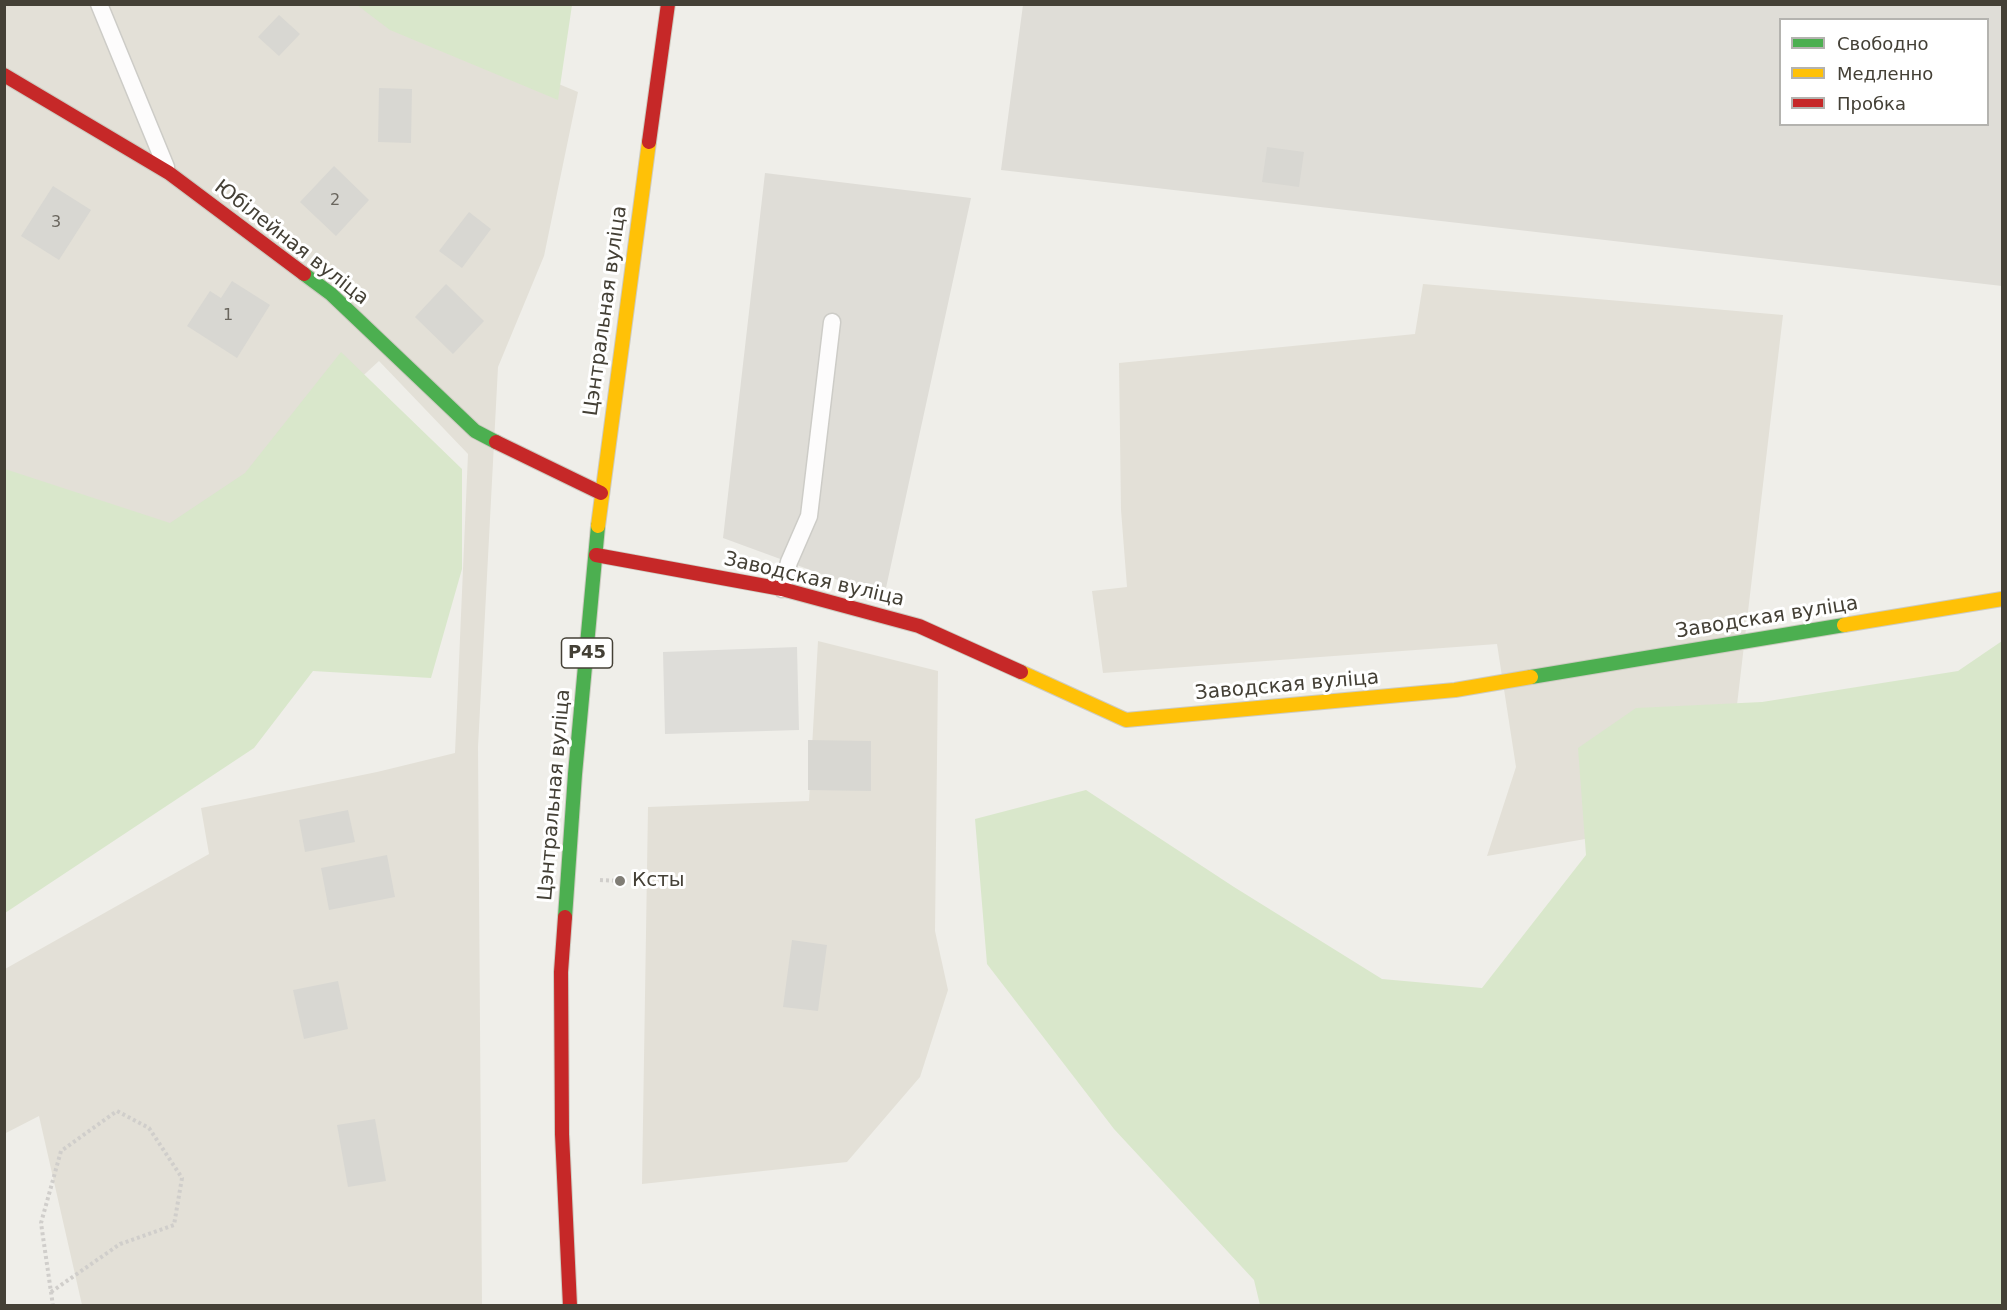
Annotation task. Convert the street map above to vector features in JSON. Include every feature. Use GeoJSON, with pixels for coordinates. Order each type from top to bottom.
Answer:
{"type":"FeatureCollection","features":[{"type":"Feature","properties":{"kind":"street","name":"Цэнтральная вуліца"},"geometry":{"type":"LineString","coordinates":[[570,1305],[562,1134],[561,972],[574,774],[601,493],[668,4]]}},
{"type":"Feature","properties":{"kind":"street","name":"Юбілейная вуліца"},"geometry":{"type":"LineString","coordinates":[[4,75],[169,173],[331,294],[475,430],[601,493]]}},
{"type":"Feature","properties":{"kind":"street","name":"Заводская вуліца"},"geometry":{"type":"LineString","coordinates":[[596,555],[782,589],[919,626],[1126,720],[1455,690],[2002,599]]}},
{"type":"Feature","properties":{"kind":"lane"},"geometry":{"type":"LineString","coordinates":[[99,4],[169,173]]}},
{"type":"Feature","properties":{"kind":"lane"},"geometry":{"type":"LineString","coordinates":[[782,589],[789,562],[809,516],[832,322]]}},
{"type":"Feature","properties":{"kind":"path"},"geometry":{"type":"LineString","coordinates":[[51,1292],[120,1244],[174,1225],[182,1178],[148,1128],[117,1112],[61,1151],[41,1223],[51,1292],[53,1305]]}},
{"type":"Feature","properties":{"kind":"shaded area"},"geometry":{"type":"Polygon","coordinates":[[[5,5],[387,5],[399,18],[578,92],[544,256],[498,367],[478,747],[482,1305],[82,1305],[39,1116],[4,1134],[5,969],[209,854],[201,808],[377,772],[455,753],[468,454],[379,361],[181,543],[5,484],[5,5]]]}},
{"type":"Feature","properties":{"kind":"shaded area"},"geometry":{"type":"Polygon","coordinates":[[[1023,5],[2002,5],[2002,286],[1001,170],[1023,5]]]}},
{"type":"Feature","properties":{"kind":"shaded area"},"geometry":{"type":"Polygon","coordinates":[[[765,173],[971,198],[884,597],[723,538],[765,173]]]}},
{"type":"Feature","properties":{"kind":"shaded area"},"geometry":{"type":"Polygon","coordinates":[[[1423,284],[1783,315],[1724,815],[1487,856],[1516,767],[1497,644],[1103,673],[1092,591],[1127,587],[1121,510],[1119,363],[1415,334],[1423,284]]]}},
{"type":"Feature","properties":{"kind":"shaded area"},"geometry":{"type":"Polygon","coordinates":[[[818,641],[938,671],[935,931],[948,990],[920,1077],[847,1162],[642,1184],[648,807],[809,801],[818,641]]]}},
{"type":"Feature","properties":{"kind":"shaded area"},"geometry":{"type":"Polygon","coordinates":[[[797,647],[799,730],[665,734],[663,652],[797,647]]]}},
{"type":"Feature","properties":{"kind":"green space"},"geometry":{"type":"Polygon","coordinates":[[[357,5],[572,5],[558,100],[390,30],[357,5]]]}},
{"type":"Feature","properties":{"kind":"green space"},"geometry":{"type":"Polygon","coordinates":[[[341,352],[462,469],[462,569],[431,678],[313,671],[254,748],[5,913],[5,469],[170,523],[245,473],[341,352]]]}},
{"type":"Feature","properties":{"kind":"green space"},"geometry":{"type":"Polygon","coordinates":[[[2002,641],[2002,1305],[1260,1305],[1254,1280],[1114,1129],[987,964],[975,819],[1086,790],[1234,887],[1382,979],[1482,988],[1586,855],[1578,748],[1636,708],[1762,702],[1958,671],[2002,641]]]}},
{"type":"Feature","properties":{"kind":"building"},"geometry":{"type":"Polygon","coordinates":[[[279,15],[300,34],[279,56],[258,37],[279,15]]]}},
{"type":"Feature","properties":{"kind":"building"},"geometry":{"type":"Polygon","coordinates":[[[379,88],[412,89],[411,143],[378,142],[379,88]]]}},
{"type":"Feature","properties":{"kind":"building"},"geometry":{"type":"Polygon","coordinates":[[[1267,147],[1304,152],[1299,187],[1262,182],[1267,147]]]}},
{"type":"Feature","properties":{"kind":"building"},"geometry":{"type":"Polygon","coordinates":[[[334,166],[369,200],[336,236],[300,202],[334,166]]]}},
{"type":"Feature","properties":{"kind":"building"},"geometry":{"type":"Polygon","coordinates":[[[53,186],[91,210],[59,260],[21,236],[53,186]]]}},
{"type":"Feature","properties":{"kind":"building"},"geometry":{"type":"Polygon","coordinates":[[[469,212],[491,229],[462,268],[439,251],[469,212]]]}},
{"type":"Feature","properties":{"kind":"building"},"geometry":{"type":"Polygon","coordinates":[[[232,281],[270,305],[237,358],[187,326],[210,291],[221,298],[232,281]]]}},
{"type":"Feature","properties":{"kind":"building"},"geometry":{"type":"Polygon","coordinates":[[[446,284],[484,321],[453,354],[415,317],[446,284]]]}},
{"type":"Feature","properties":{"kind":"building"},"geometry":{"type":"Polygon","coordinates":[[[808,740],[871,741],[871,791],[808,790],[808,740]]]}},
{"type":"Feature","properties":{"kind":"building"},"geometry":{"type":"Polygon","coordinates":[[[348,810],[355,842],[305,852],[299,820],[348,810]]]}},
{"type":"Feature","properties":{"kind":"building"},"geometry":{"type":"Polygon","coordinates":[[[387,855],[395,897],[329,910],[321,868],[387,855]]]}},
{"type":"Feature","properties":{"kind":"building"},"geometry":{"type":"Polygon","coordinates":[[[792,940],[827,945],[818,1011],[783,1007],[792,940]]]}},
{"type":"Feature","properties":{"kind":"building"},"geometry":{"type":"Polygon","coordinates":[[[338,981],[348,1029],[304,1039],[293,990],[338,981]]]}},
{"type":"Feature","properties":{"kind":"building"},"geometry":{"type":"Polygon","coordinates":[[[375,1119],[386,1181],[348,1187],[337,1125],[375,1119]]]}},
{"type":"Feature","properties":{"kind":"traffic: fast"},"geometry":{"type":"LineString","coordinates":[[304,274],[331,294],[475,431],[496,442]]}},
{"type":"Feature","properties":{"kind":"traffic: fast"},"geometry":{"type":"LineString","coordinates":[[565,917],[575,774],[598,526]]}},
{"type":"Feature","properties":{"kind":"traffic: fast"},"geometry":{"type":"LineString","coordinates":[[1531,677],[1844,625]]}},
{"type":"Feature","properties":{"kind":"traffic: slow"},"geometry":{"type":"LineString","coordinates":[[598,526],[649,142]]}},
{"type":"Feature","properties":{"kind":"traffic: slow"},"geometry":{"type":"LineString","coordinates":[[1844,625],[2002,599]]}},
{"type":"Feature","properties":{"kind":"traffic: slow"},"geometry":{"type":"LineString","coordinates":[[1021,672],[1126,720],[1455,690],[1531,677]]}},
{"type":"Feature","properties":{"kind":"traffic: jam"},"geometry":{"type":"LineString","coordinates":[[649,142],[668,4]]}},
{"type":"Feature","properties":{"kind":"traffic: jam"},"geometry":{"type":"LineString","coordinates":[[4,75],[169,173],[304,274]]}},
{"type":"Feature","properties":{"kind":"traffic: jam"},"geometry":{"type":"LineString","coordinates":[[496,442],[601,493]]}},
{"type":"Feature","properties":{"kind":"traffic: jam"},"geometry":{"type":"LineString","coordinates":[[596,555],[782,589],[919,626],[1021,672]]}},
{"type":"Feature","properties":{"kind":"traffic: jam"},"geometry":{"type":"LineString","coordinates":[[565,917],[561,972],[562,1134],[570,1306]]}},
{"type":"Feature","properties":{"kind":"place","name":"Ксты"},"geometry":{"type":"Point","coordinates":[620,881]}}]}
